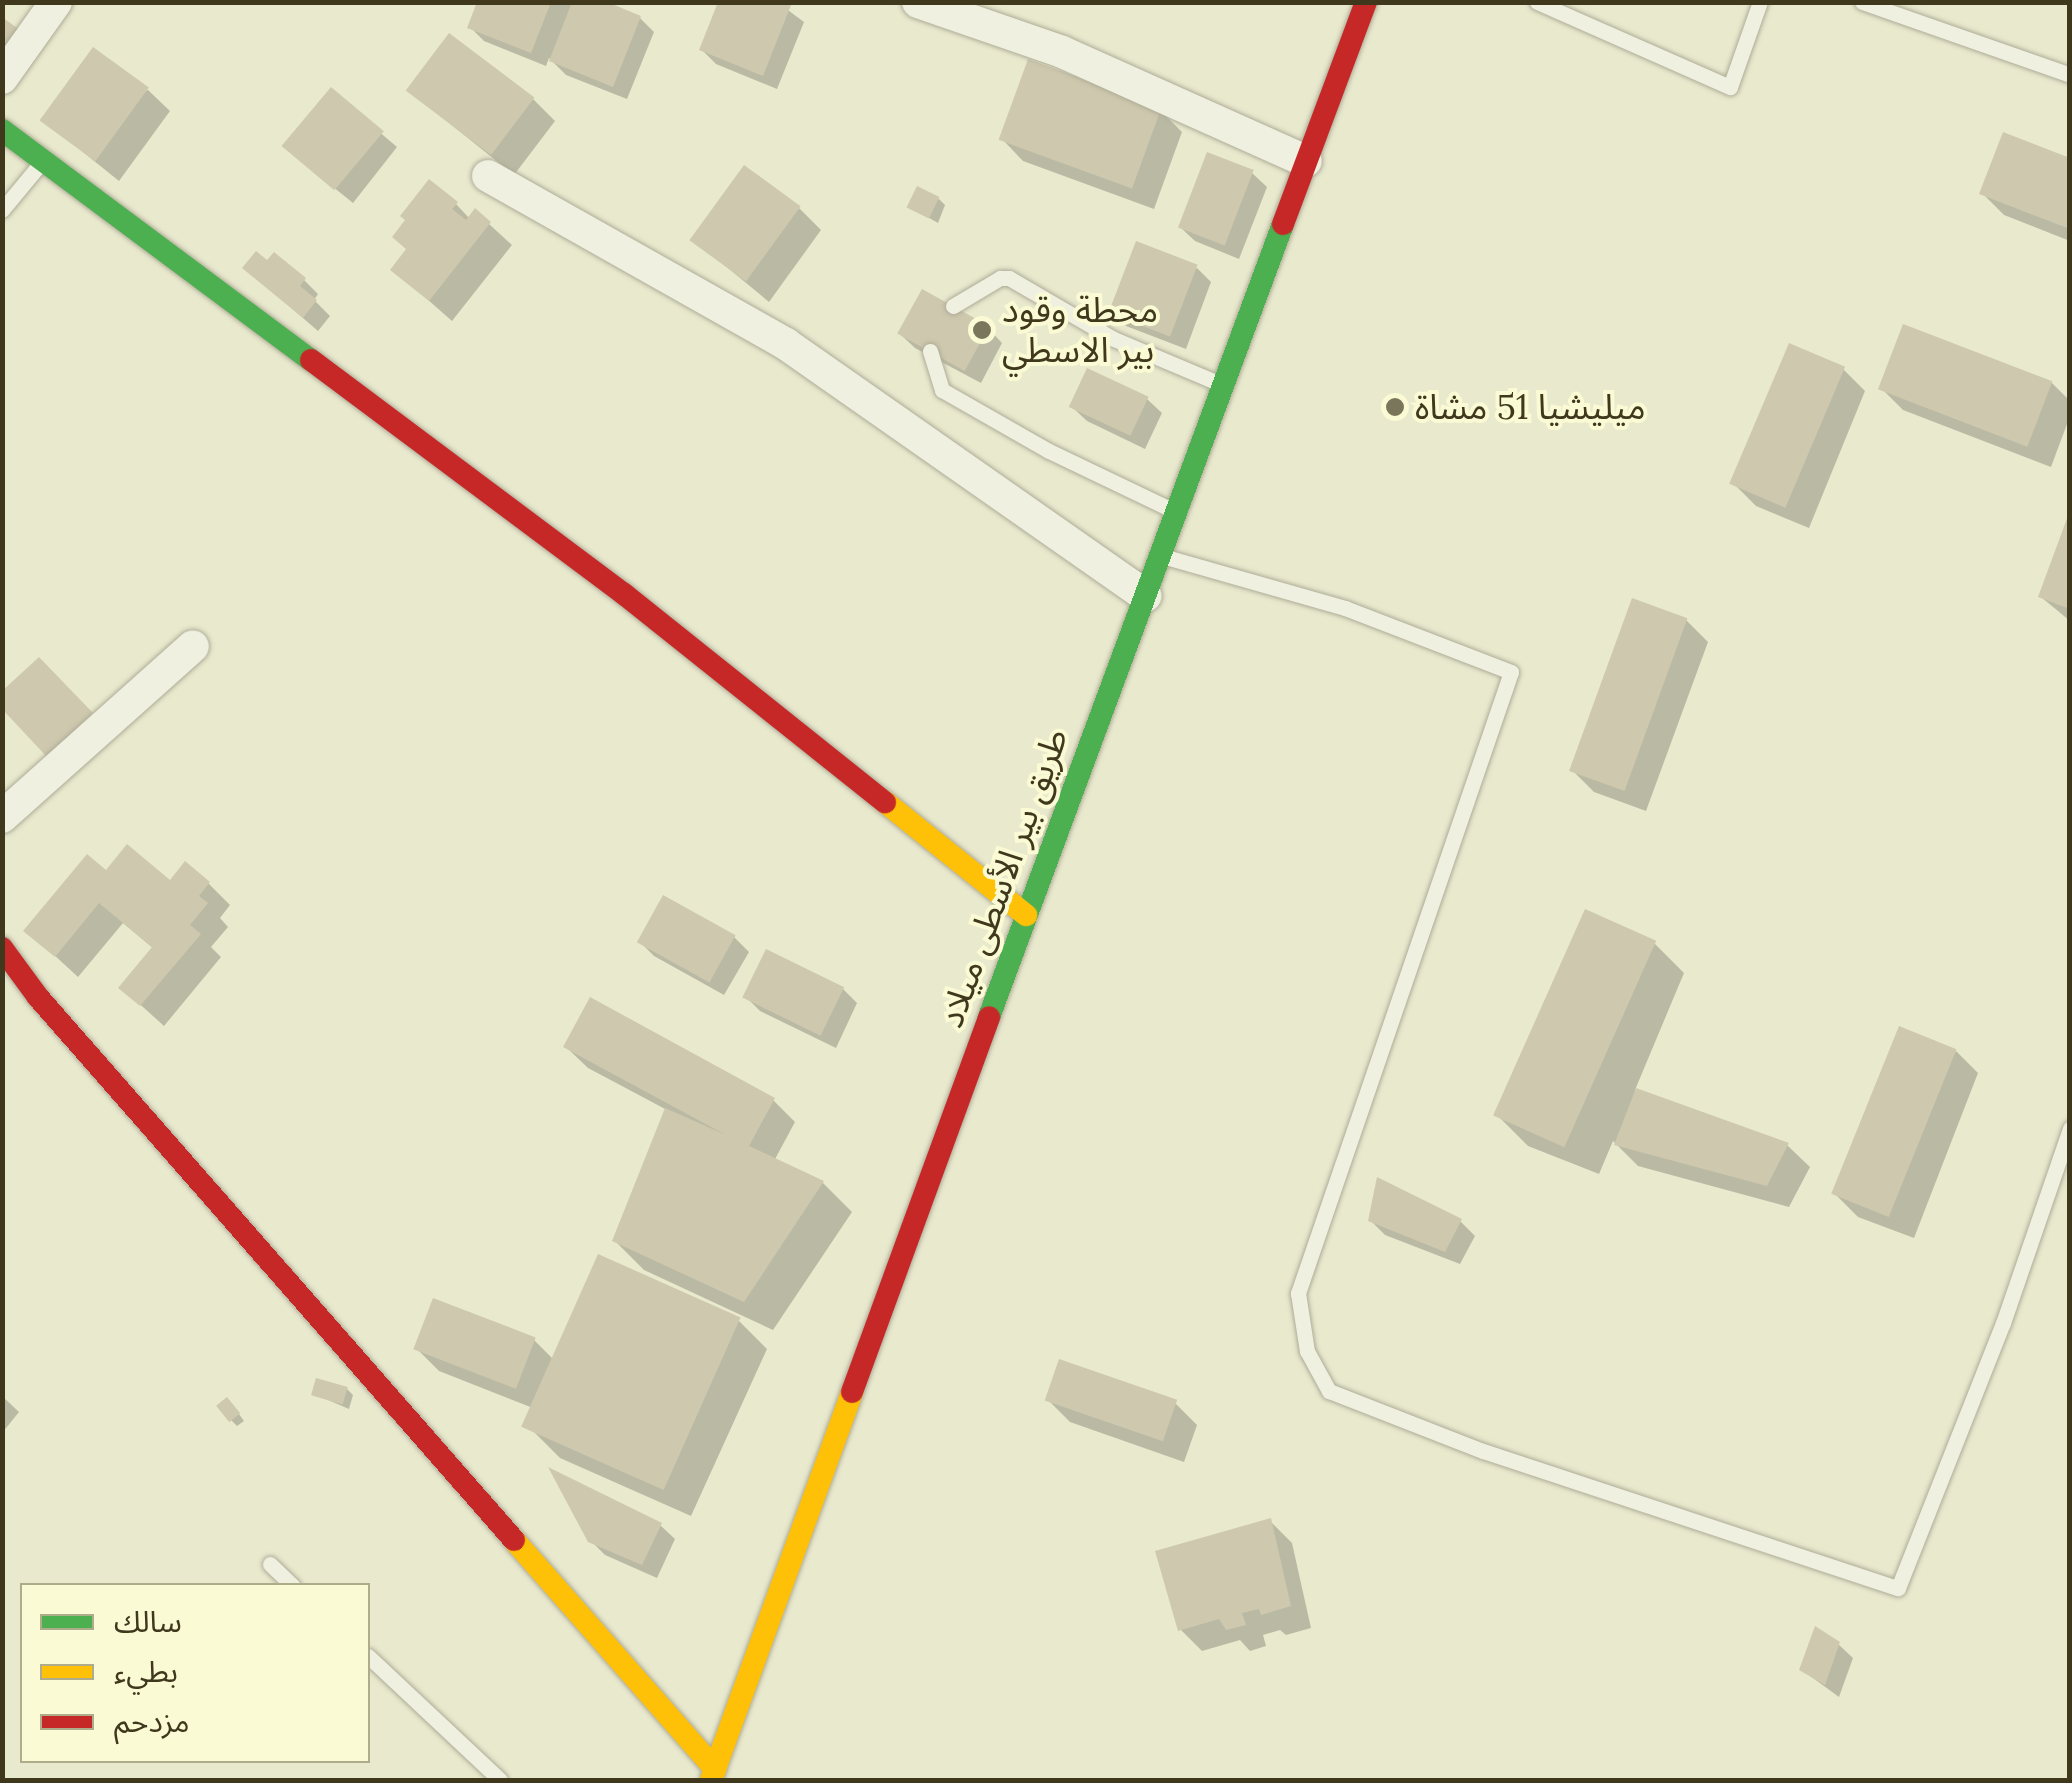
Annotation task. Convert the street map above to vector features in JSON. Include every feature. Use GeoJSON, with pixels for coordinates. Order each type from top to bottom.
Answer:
{"type":"FeatureCollection","features":[{"type":"Feature","properties":{"kind":"street"},"geometry":{"type":"LineString","coordinates":[[2,78],[56,2]]}},
{"type":"Feature","properties":{"kind":"street"},"geometry":{"type":"LineString","coordinates":[[918,2],[1062,52],[1306,160]]}},
{"type":"Feature","properties":{"kind":"street","name":"طريق بير الأسطى ميلاد"},"geometry":{"type":"LineString","coordinates":[[713,1775],[1026,915],[1366,2]]}},
{"type":"Feature","properties":{"kind":"street"},"geometry":{"type":"LineString","coordinates":[[2,130],[624,594],[1026,915]]}},
{"type":"Feature","properties":{"kind":"street"},"geometry":{"type":"LineString","coordinates":[[488,176],[786,344],[1146,596]]}},
{"type":"Feature","properties":{"kind":"street"},"geometry":{"type":"LineString","coordinates":[[2,817],[193,646]]}},
{"type":"Feature","properties":{"kind":"street"},"geometry":{"type":"LineString","coordinates":[[2,948],[38,996],[713,1775]]}},
{"type":"Feature","properties":{"kind":"lane"},"geometry":{"type":"LineString","coordinates":[[1537,2],[1730,87],[1760,2]]}},
{"type":"Feature","properties":{"kind":"lane"},"geometry":{"type":"LineString","coordinates":[[1862,2],[2070,75]]}},
{"type":"Feature","properties":{"kind":"lane"},"geometry":{"type":"LineString","coordinates":[[2,210],[43,161]]}},
{"type":"Feature","properties":{"kind":"lane"},"geometry":{"type":"LineString","coordinates":[[952,306],[985,285],[1009,278],[1114,339],[1222,385]]}},
{"type":"Feature","properties":{"kind":"lane"},"geometry":{"type":"LineString","coordinates":[[930,351],[942,390],[1049,451],[1178,512]]}},
{"type":"Feature","properties":{"kind":"lane"},"geometry":{"type":"LineString","coordinates":[[1162,556],[1345,608],[1512,672],[1298,1293],[1307,1351],[1328,1391],[1483,1451],[1898,1588],[2003,1323],[2070,1128]]}},
{"type":"Feature","properties":{"kind":"lane"},"geometry":{"type":"LineString","coordinates":[[270,1564],[290,1583]]}},
{"type":"Feature","properties":{"kind":"lane"},"geometry":{"type":"LineString","coordinates":[[370,1658],[500,1780]]}},
{"type":"Feature","properties":{"kind":"building"},"geometry":{"type":"Polygon","coordinates":[[[477,2],[551,2],[531,53],[467,28],[477,2]]]}},
{"type":"Feature","properties":{"kind":"building"},"geometry":{"type":"Polygon","coordinates":[[[572,2],[607,2],[641,16],[613,87],[549,61],[572,2]]]}},
{"type":"Feature","properties":{"kind":"building"},"geometry":{"type":"Polygon","coordinates":[[[718,2],[791,5],[763,76],[699,50],[718,2]]]}},
{"type":"Feature","properties":{"kind":"building"},"geometry":{"type":"Polygon","coordinates":[[[2,17],[24,33],[2,63],[2,17]]]}},
{"type":"Feature","properties":{"kind":"building"},"geometry":{"type":"Polygon","coordinates":[[[449,33],[534,97],[491,155],[406,91],[449,33]]]}},
{"type":"Feature","properties":{"kind":"building"},"geometry":{"type":"Polygon","coordinates":[[[93,47],[149,88],[95,161],[40,121],[93,47]]]}},
{"type":"Feature","properties":{"kind":"building"},"geometry":{"type":"Polygon","coordinates":[[[1028,59],[1161,108],[1132,188],[999,140],[1028,59]]]}},
{"type":"Feature","properties":{"kind":"building"},"geometry":{"type":"Polygon","coordinates":[[[331,87],[384,131],[334,190],[282,146],[331,87]]]}},
{"type":"Feature","properties":{"kind":"building"},"geometry":{"type":"Polygon","coordinates":[[[2003,132],[2070,158],[2070,229],[1979,194],[2003,132]]]}},
{"type":"Feature","properties":{"kind":"building"},"geometry":{"type":"Polygon","coordinates":[[[1207,152],[1254,170],[1225,246],[1178,228],[1207,152]]]}},
{"type":"Feature","properties":{"kind":"building"},"geometry":{"type":"Polygon","coordinates":[[[744,165],[801,206],[746,281],[689,240],[744,165]]]}},
{"type":"Feature","properties":{"kind":"building"},"geometry":{"type":"Polygon","coordinates":[[[429,179],[458,202],[452,209],[466,220],[475,208],[491,222],[429,301],[390,270],[406,249],[392,237],[405,220],[400,216],[429,179]]]}},
{"type":"Feature","properties":{"kind":"building"},"geometry":{"type":"Polygon","coordinates":[[[917,186],[939,197],[929,219],[906,208],[917,186]]]}},
{"type":"Feature","properties":{"kind":"building"},"geometry":{"type":"Polygon","coordinates":[[[1136,241],[1198,265],[1170,337],[1108,313],[1136,241]]]}},
{"type":"Feature","properties":{"kind":"building"},"geometry":{"type":"Polygon","coordinates":[[[256,251],[267,260],[274,252],[306,278],[300,286],[317,300],[303,318],[242,268],[256,251]]]}},
{"type":"Feature","properties":{"kind":"building"},"geometry":{"type":"Polygon","coordinates":[[[922,289],[989,326],[965,371],[897,334],[922,289]]]}},
{"type":"Feature","properties":{"kind":"building"},"geometry":{"type":"Polygon","coordinates":[[[1903,324],[2052,381],[2027,447],[1878,389],[1903,324]]]}},
{"type":"Feature","properties":{"kind":"building"},"geometry":{"type":"Polygon","coordinates":[[[1789,343],[1845,367],[1785,508],[1729,484],[1789,343]]]}},
{"type":"Feature","properties":{"kind":"building"},"geometry":{"type":"Polygon","coordinates":[[[1087,368],[1149,397],[1130,436],[1069,407],[1087,368]]]}},
{"type":"Feature","properties":{"kind":"building"},"geometry":{"type":"Polygon","coordinates":[[[2070,513],[2070,609],[2038,597],[2070,513]]]}},
{"type":"Feature","properties":{"kind":"building"},"geometry":{"type":"Polygon","coordinates":[[[1632,598],[1687,618],[1625,791],[1569,771],[1632,598]]]}},
{"type":"Feature","properties":{"kind":"building"},"geometry":{"type":"Polygon","coordinates":[[[39,657],[93,713],[47,757],[2,709],[2,691],[39,657]]]}},
{"type":"Feature","properties":{"kind":"building"},"geometry":{"type":"Polygon","coordinates":[[[127,844],[170,880],[185,861],[210,882],[199,896],[208,903],[190,925],[201,934],[140,1006],[118,988],[152,947],[99,903],[55,957],[23,931],[87,854],[106,870],[127,844]]]}},
{"type":"Feature","properties":{"kind":"building"},"geometry":{"type":"Polygon","coordinates":[[[663,895],[736,935],[709,982],[637,942],[663,895]]]}},
{"type":"Feature","properties":{"kind":"building"},"geometry":{"type":"Polygon","coordinates":[[[1585,909],[1656,941],[1564,1147],[1493,1115],[1585,909]]]}},
{"type":"Feature","properties":{"kind":"building"},"geometry":{"type":"Polygon","coordinates":[[[766,949],[844,987],[821,1036],[742,998],[766,949]]]}},
{"type":"Feature","properties":{"kind":"building"},"geometry":{"type":"Polygon","coordinates":[[[590,997],[775,1098],[749,1146],[824,1181],[744,1302],[612,1241],[665,1108],[726,1135],[563,1047],[590,997]]]}},
{"type":"Feature","properties":{"kind":"building"},"geometry":{"type":"Polygon","coordinates":[[[1899,1026],[1956,1049],[1889,1217],[1831,1194],[1899,1026]]]}},
{"type":"Feature","properties":{"kind":"building"},"geometry":{"type":"Polygon","coordinates":[[[1636,1088],[1789,1143],[1767,1186],[1614,1145],[1636,1088]]]}},
{"type":"Feature","properties":{"kind":"building"},"geometry":{"type":"Polygon","coordinates":[[[1377,1177],[1462,1219],[1445,1252],[1368,1221],[1377,1177]]]}},
{"type":"Feature","properties":{"kind":"building"},"geometry":{"type":"Polygon","coordinates":[[[598,1254],[741,1317],[664,1490],[521,1427],[598,1254]]]}},
{"type":"Feature","properties":{"kind":"building"},"geometry":{"type":"Polygon","coordinates":[[[433,1298],[536,1337],[516,1389],[413,1349],[433,1298]]]}},
{"type":"Feature","properties":{"kind":"building"},"geometry":{"type":"Polygon","coordinates":[[[1059,1359],[1177,1400],[1163,1441],[1045,1401],[1059,1359]]]}},
{"type":"Feature","properties":{"kind":"building"},"geometry":{"type":"Polygon","coordinates":[[[316,1378],[348,1387],[343,1404],[311,1395],[316,1378]]]}},
{"type":"Feature","properties":{"kind":"building"},"geometry":{"type":"Polygon","coordinates":[[[227,1397],[240,1413],[229,1422],[216,1406],[227,1397]]]}},
{"type":"Feature","properties":{"kind":"building"},"geometry":{"type":"Polygon","coordinates":[[[548,1467],[662,1523],[642,1565],[588,1542],[548,1467]]]}},
{"type":"Feature","properties":{"kind":"building"},"geometry":{"type":"Polygon","coordinates":[[[1271,1518],[1291,1606],[1261,1615],[1259,1609],[1242,1613],[1246,1625],[1226,1630],[1219,1619],[1178,1631],[1155,1551],[1271,1518]]]}},
{"type":"Feature","properties":{"kind":"building"},"geometry":{"type":"Polygon","coordinates":[[[1815,1626],[1840,1642],[1825,1685],[1799,1670],[1815,1626]]]}},
{"type":"Feature","properties":{"kind":"traffic: fast"},"geometry":{"type":"LineString","coordinates":[[2,130],[311,360]]}},
{"type":"Feature","properties":{"kind":"traffic: fast"},"geometry":{"type":"LineString","coordinates":[[989,1017],[1283,224]]}},
{"type":"Feature","properties":{"kind":"traffic: slow"},"geometry":{"type":"LineString","coordinates":[[885,802],[1026,915]]}},
{"type":"Feature","properties":{"kind":"traffic: slow"},"geometry":{"type":"LineString","coordinates":[[711,1780],[852,1392]]}},
{"type":"Feature","properties":{"kind":"traffic: slow"},"geometry":{"type":"LineString","coordinates":[[514,1540],[715,1769]]}},
{"type":"Feature","properties":{"kind":"traffic: jam"},"geometry":{"type":"LineString","coordinates":[[1283,224],[1366,2]]}},
{"type":"Feature","properties":{"kind":"traffic: jam"},"geometry":{"type":"LineString","coordinates":[[311,360],[624,594],[885,802]]}},
{"type":"Feature","properties":{"kind":"traffic: jam"},"geometry":{"type":"LineString","coordinates":[[2,948],[38,997],[514,1540]]}},
{"type":"Feature","properties":{"kind":"traffic: jam"},"geometry":{"type":"LineString","coordinates":[[852,1392],[989,1017]]}},
{"type":"Feature","properties":{"kind":"place","name":"محطة وقود بير الاسطي"},"geometry":{"type":"Point","coordinates":[982,330]}},
{"type":"Feature","properties":{"kind":"place","name":"ميليشيا 51 مشاة"},"geometry":{"type":"Point","coordinates":[1395,407]}}]}
